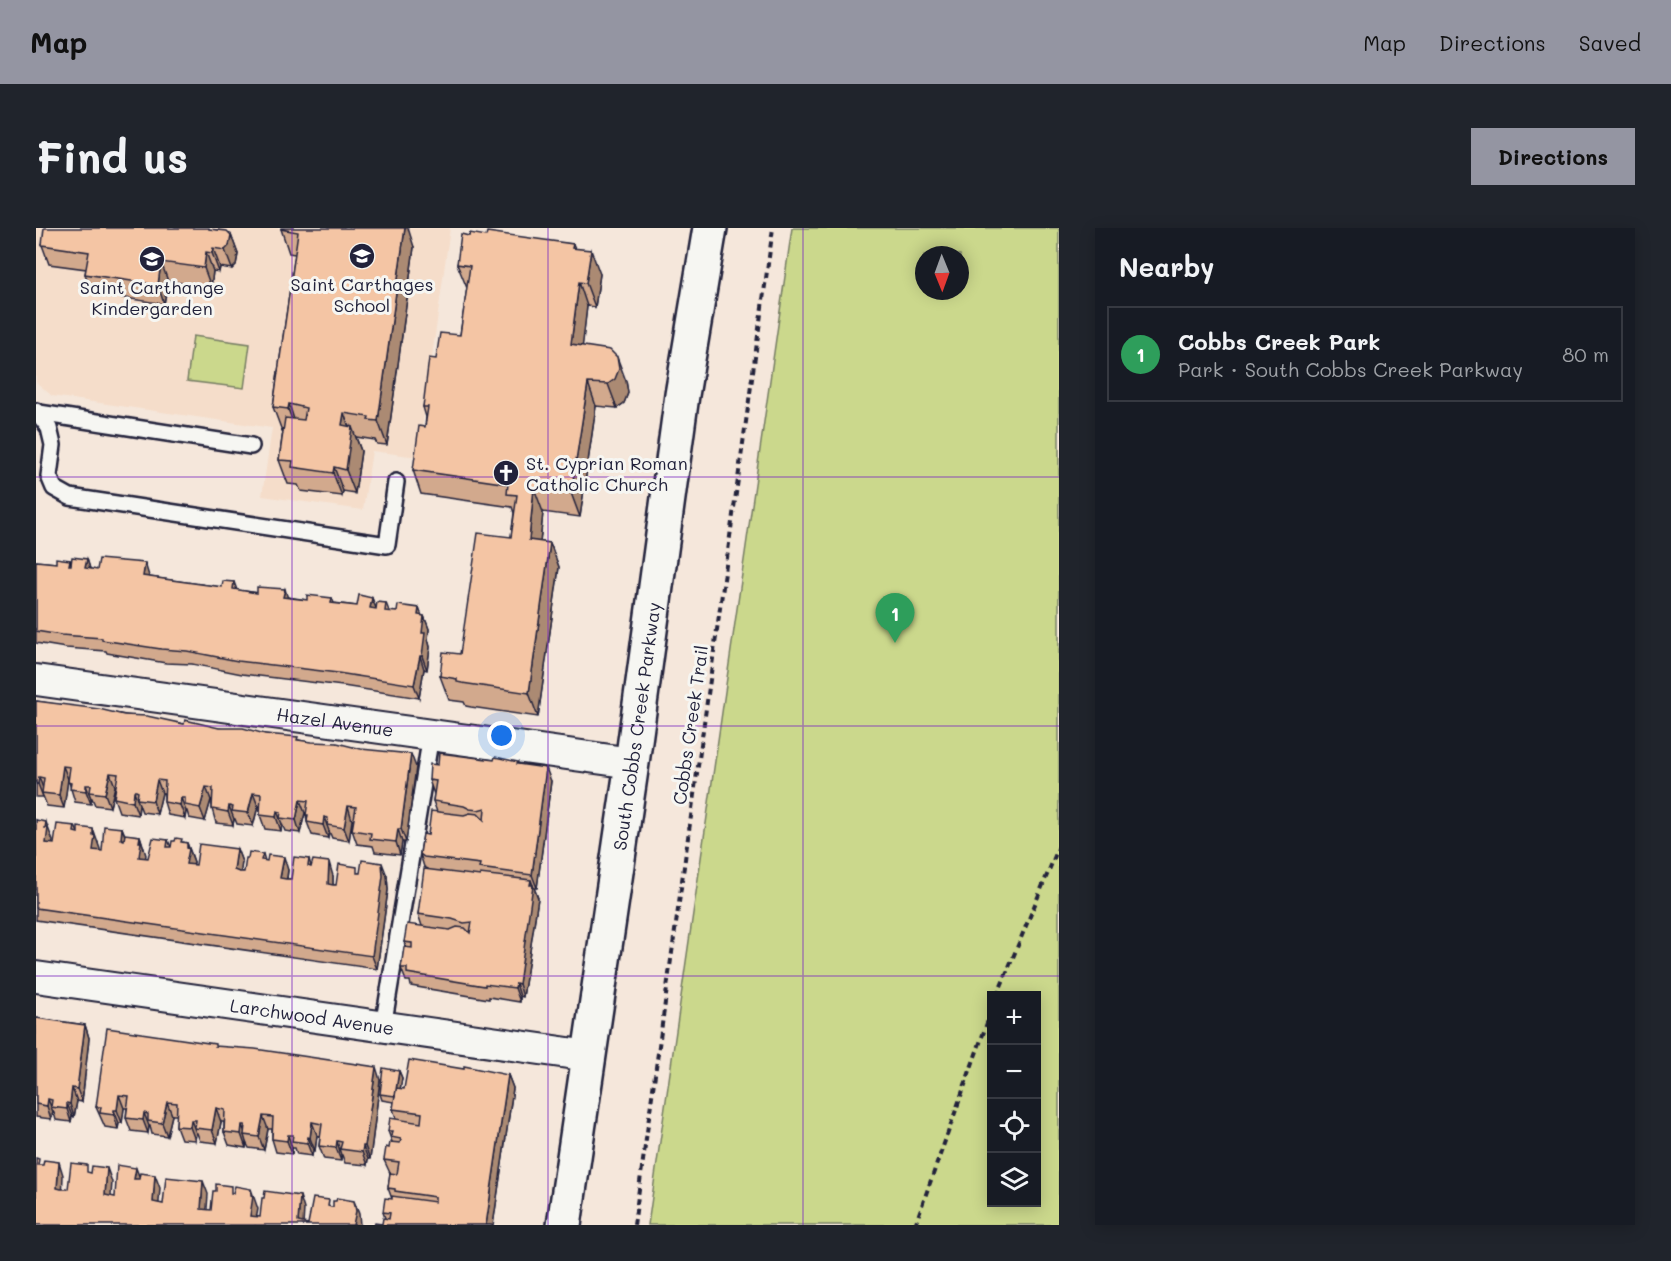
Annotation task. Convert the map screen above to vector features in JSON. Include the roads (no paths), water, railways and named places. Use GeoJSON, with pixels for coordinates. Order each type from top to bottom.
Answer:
{"type":"FeatureCollection","features":[{"type":"Feature","properties":{"kind":"main road","name":"South Cobbs Creek Parkway"},"geometry":{"type":"LineString","coordinates":[[564,1225],[633,763],[682,395],[710,228]]}},
{"type":"Feature","properties":{"kind":"street","name":"Hazel Avenue"},"geometry":{"type":"LineString","coordinates":[[36,680],[633,763]]}},
{"type":"Feature","properties":{"kind":"street","name":"Larchwood Avenue"},"geometry":{"type":"LineString","coordinates":[[36,977],[589,1056]]}},
{"type":"Feature","properties":{"kind":"lane"},"geometry":{"type":"LineString","coordinates":[[37,412],[251,446]]}},
{"type":"Feature","properties":{"kind":"lane"},"geometry":{"type":"LineString","coordinates":[[37,412],[49,428],[53,445],[49,476],[54,488],[70,497],[387,545],[396,482]]}},
{"type":"Feature","properties":{"kind":"lane"},"geometry":{"type":"LineString","coordinates":[[383,1027],[431,735]]}},
{"type":"Feature","properties":{"kind":"place","name":"Saint Carthages School"},"geometry":{"type":"Point","coordinates":[362,256]}},
{"type":"Feature","properties":{"kind":"place","name":"Saint Carthange Kindergarden"},"geometry":{"type":"Point","coordinates":[152,259]}},
{"type":"Feature","properties":{"kind":"place","name":"St. Cyprian Roman Catholic Church"},"geometry":{"type":"Point","coordinates":[506,473]}},
{"type":"Feature","properties":{"kind":"place","name":"Cobbs Creek Park"},"geometry":{"type":"Point","coordinates":[895,643]}}]}
